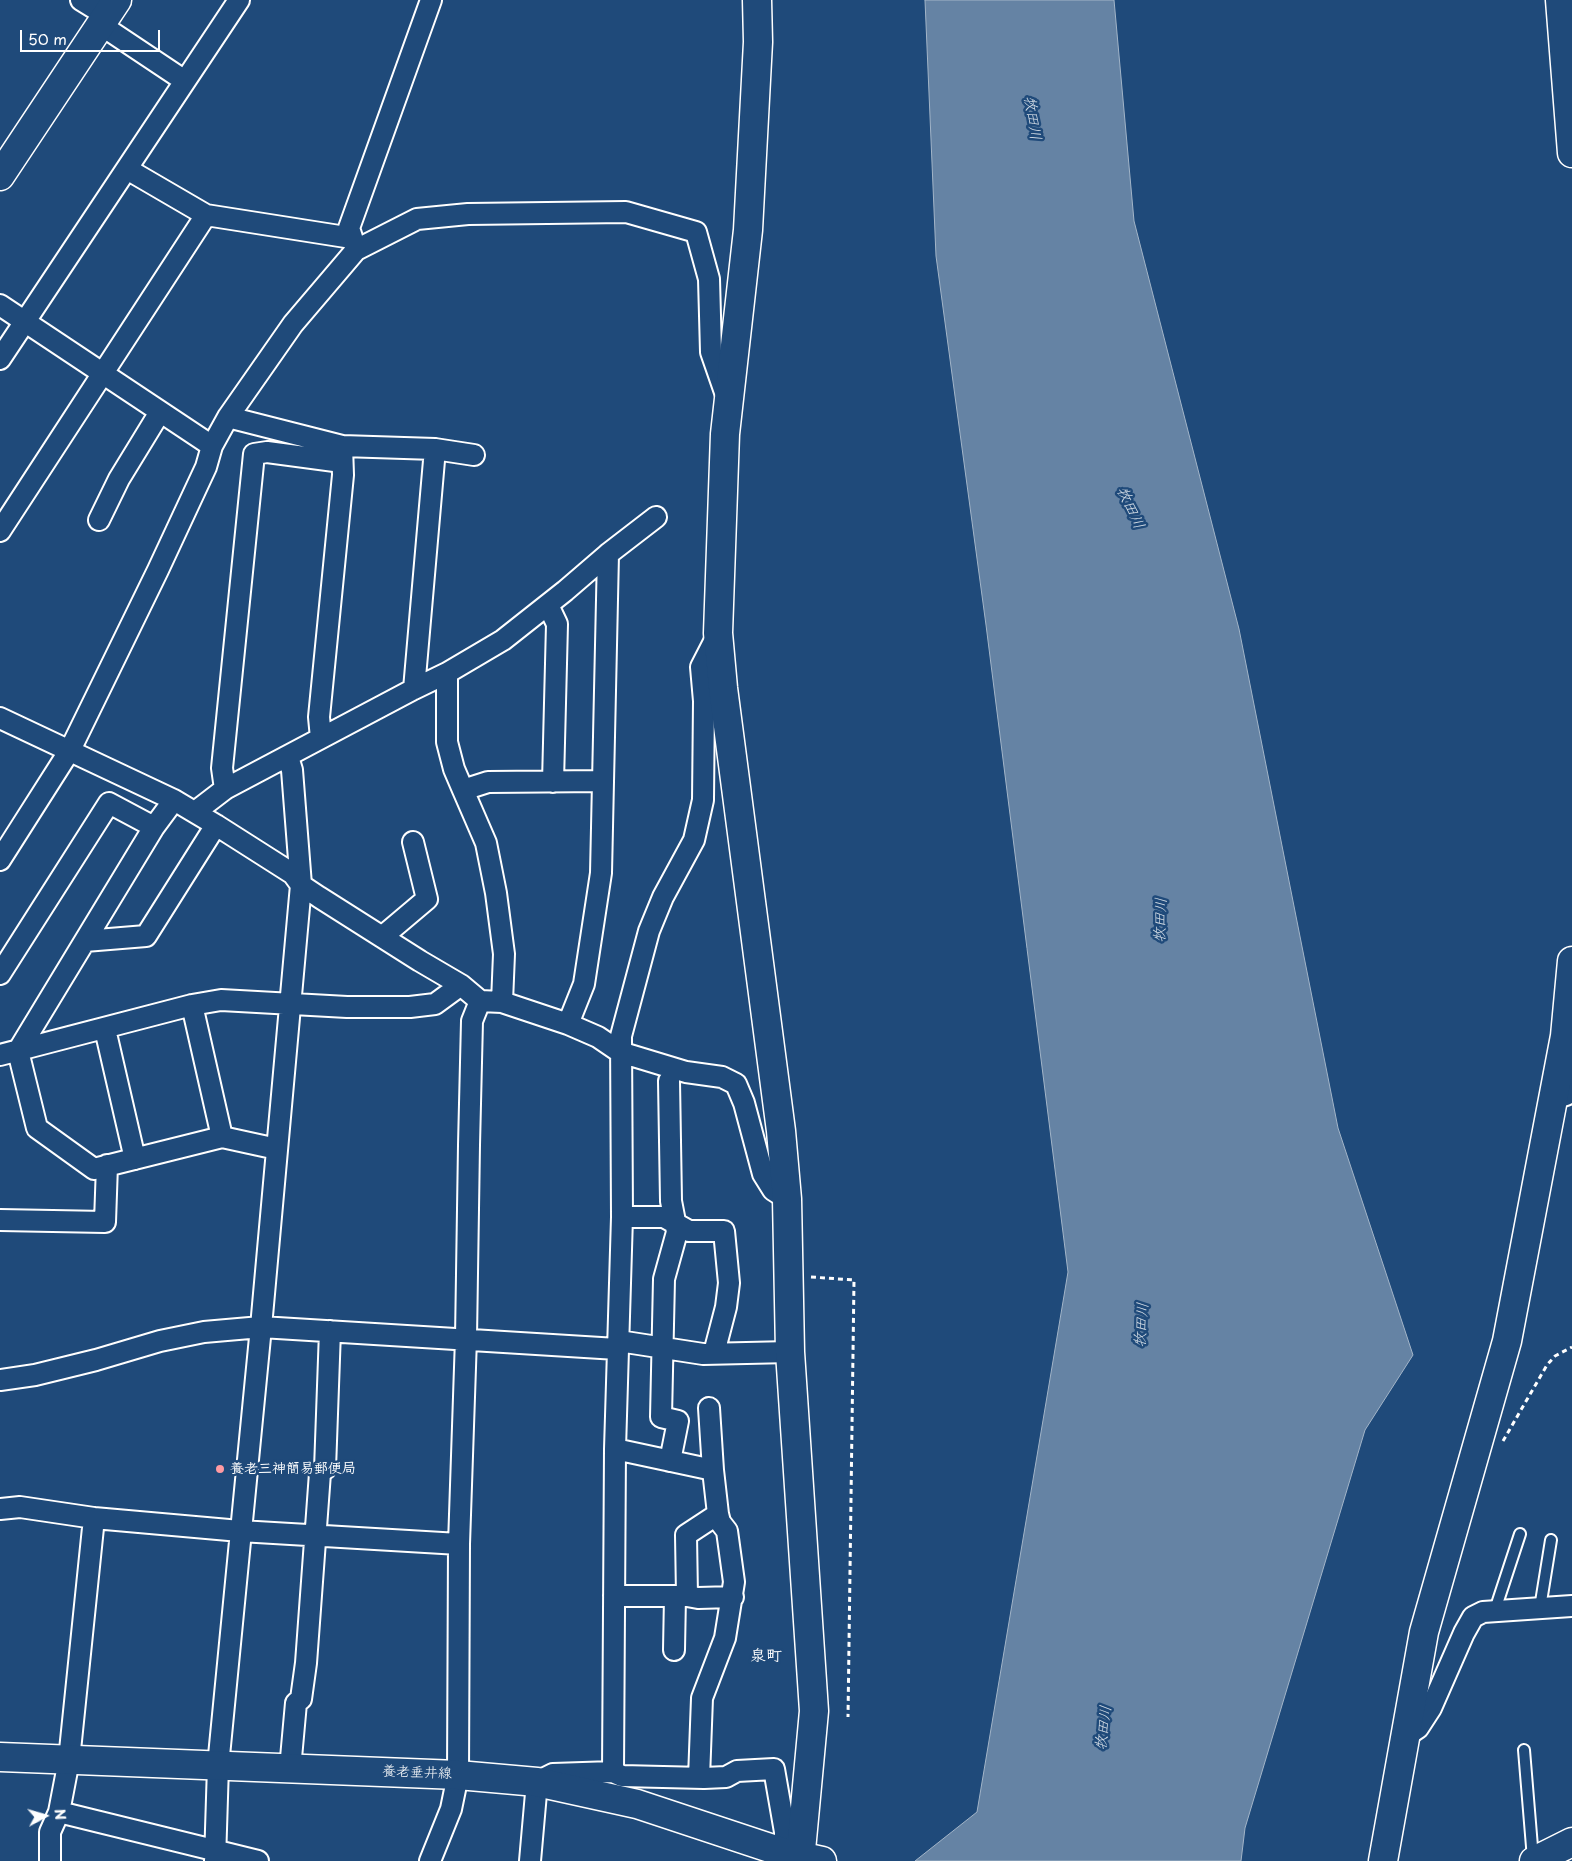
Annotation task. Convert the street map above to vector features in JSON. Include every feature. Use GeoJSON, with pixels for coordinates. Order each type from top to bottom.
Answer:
{"type":"FeatureCollection","features":[{"type":"Feature","properties":{"kind":"street"},"geometry":{"type":"LineString","coordinates":[[81,0],[108,14],[185,81]]}},
{"type":"Feature","properties":{"kind":"street"},"geometry":{"type":"LineString","coordinates":[[0,359],[239,0]]}},
{"type":"Feature","properties":{"kind":"street"},"geometry":{"type":"LineString","coordinates":[[354,244],[349,228],[431,0]]}},
{"type":"Feature","properties":{"kind":"street"},"geometry":{"type":"LineString","coordinates":[[757,0],[758,42],[748,230],[725,434],[718,633],[723,688],[781,1132],[787,1199],[790,1352],[814,1711],[798,1859]]}},
{"type":"Feature","properties":{"kind":"street"},"geometry":{"type":"LineString","coordinates":[[1560,0],[1572,153]]}},
{"type":"Feature","properties":{"kind":"street"},"geometry":{"type":"LineString","coordinates":[[0,176],[108,14]]}},
{"type":"Feature","properties":{"kind":"street"},"geometry":{"type":"LineString","coordinates":[[127,169],[206,215],[354,244]]}},
{"type":"Feature","properties":{"kind":"street"},"geometry":{"type":"LineString","coordinates":[[0,860],[70,750],[170,544],[206,467],[212,446],[228,417],[293,324],[354,244],[417,219],[468,214],[626,212],[696,232],[709,279],[711,352],[729,404]]}},
{"type":"Feature","properties":{"kind":"street"},"geometry":{"type":"LineString","coordinates":[[0,530],[206,215]]}},
{"type":"Feature","properties":{"kind":"street"},"geometry":{"type":"LineString","coordinates":[[0,305],[212,446]]}},
{"type":"Feature","properties":{"kind":"street"},"geometry":{"type":"LineString","coordinates":[[99,520],[119,479],[160,412]]}},
{"type":"Feature","properties":{"kind":"street"},"geometry":{"type":"LineString","coordinates":[[228,417],[342,454]]}},
{"type":"Feature","properties":{"kind":"street"},"geometry":{"type":"LineString","coordinates":[[414,689],[435,449]]}},
{"type":"Feature","properties":{"kind":"street"},"geometry":{"type":"LineString","coordinates":[[225,789],[222,768],[254,454],[267,452],[342,454],[435,449],[474,455]]}},
{"type":"Feature","properties":{"kind":"street"},"geometry":{"type":"LineString","coordinates":[[321,738],[319,717],[343,475],[342,454]]}},
{"type":"Feature","properties":{"kind":"street"},"geometry":{"type":"LineString","coordinates":[[195,812],[225,789],[447,673],[503,640],[656,517]]}},
{"type":"Feature","properties":{"kind":"street"},"geometry":{"type":"LineString","coordinates":[[568,1024],[584,984],[601,873],[608,554]]}},
{"type":"Feature","properties":{"kind":"street"},"geometry":{"type":"LineString","coordinates":[[548,605],[557,624],[552,782]]}},
{"type":"Feature","properties":{"kind":"street"},"geometry":{"type":"LineString","coordinates":[[613,1772],[615,1449],[622,1216],[621,1036],[649,931],[663,898],[694,840],[702,800],[704,701],[701,667],[718,633]]}},
{"type":"Feature","properties":{"kind":"street"},"geometry":{"type":"LineString","coordinates":[[447,673],[448,742],[454,769],[486,843],[496,893],[504,954],[502,1002]]}},
{"type":"Feature","properties":{"kind":"street"},"geometry":{"type":"LineString","coordinates":[[0,718],[174,800],[195,812],[293,874],[301,885],[460,985],[480,1001],[502,1002],[568,1024],[598,1037],[620,1052],[686,1072],[722,1077],[736,1084],[744,1102],[764,1174],[773,1190],[787,1199]]}},
{"type":"Feature","properties":{"kind":"street"},"geometry":{"type":"LineString","coordinates":[[215,1855],[218,1766],[261,1327],[301,885],[292,770],[288,757]]}},
{"type":"Feature","properties":{"kind":"street"},"geometry":{"type":"LineString","coordinates":[[464,790],[488,782],[603,781]]}},
{"type":"Feature","properties":{"kind":"street"},"geometry":{"type":"LineString","coordinates":[[9,1053],[85,941],[154,827],[174,800]]}},
{"type":"Feature","properties":{"kind":"street"},"geometry":{"type":"LineString","coordinates":[[0,974],[109,803],[154,827]]}},
{"type":"Feature","properties":{"kind":"street"},"geometry":{"type":"LineString","coordinates":[[85,941],[146,936],[216,825]]}},
{"type":"Feature","properties":{"kind":"street"},"geometry":{"type":"LineString","coordinates":[[382,937],[427,899],[413,842]]}},
{"type":"Feature","properties":{"kind":"street"},"geometry":{"type":"LineString","coordinates":[[1383,1861],[1424,1632],[1507,1341],[1565,1036],[1572,961]]}},
{"type":"Feature","properties":{"kind":"street"},"geometry":{"type":"LineString","coordinates":[[9,1053],[192,1005],[222,1000],[347,1007],[410,1007],[435,1004],[460,985]]}},
{"type":"Feature","properties":{"kind":"street"},"geometry":{"type":"LineString","coordinates":[[430,1861],[451,1809],[458,1775],[459,1544],[466,1338],[472,1021],[480,1001]]}},
{"type":"Feature","properties":{"kind":"street"},"geometry":{"type":"LineString","coordinates":[[192,1005],[222,1138]]}},
{"type":"Feature","properties":{"kind":"street"},"geometry":{"type":"LineString","coordinates":[[106,1029],[135,1159]]}},
{"type":"Feature","properties":{"kind":"street"},"geometry":{"type":"LineString","coordinates":[[9,1053],[38,1128],[94,1169],[222,1138],[277,1149]]}},
{"type":"Feature","properties":{"kind":"street"},"geometry":{"type":"LineString","coordinates":[[1553,1099],[1566,1095],[1572,1080]]}},
{"type":"Feature","properties":{"kind":"street"},"geometry":{"type":"LineString","coordinates":[[669,1081],[671,1201],[677,1232],[664,1280],[661,1347],[661,1417],[678,1421],[670,1461]]}},
{"type":"Feature","properties":{"kind":"street"},"geometry":{"type":"LineString","coordinates":[[0,1220],[105,1222],[107,1165]]}},
{"type":"Feature","properties":{"kind":"street"},"geometry":{"type":"LineString","coordinates":[[622,1216],[664,1216],[688,1231],[724,1231],[729,1283],[726,1307],[714,1353]]}},
{"type":"Feature","properties":{"kind":"street"},"geometry":{"type":"LineString","coordinates":[[0,1380],[35,1375],[96,1360],[160,1341],[204,1332],[261,1327],[661,1347],[703,1354],[790,1352]]}},
{"type":"Feature","properties":{"kind":"street"},"geometry":{"type":"LineString","coordinates":[[290,1769],[296,1703],[302,1699],[320,1473],[326,1469],[330,1331]]}},
{"type":"Feature","properties":{"kind":"street"},"geometry":{"type":"LineString","coordinates":[[698,1778],[702,1698],[723,1645],[733,1597],[734,1582],[727,1531],[720,1522],[718,1514],[709,1408]]}},
{"type":"Feature","properties":{"kind":"street"},"geometry":{"type":"LineString","coordinates":[[615,1449],[713,1470]]}},
{"type":"Feature","properties":{"kind":"street"},"geometry":{"type":"LineString","coordinates":[[0,1508],[20,1508],[94,1518],[240,1531],[459,1544]]}},
{"type":"Feature","properties":{"kind":"street"},"geometry":{"type":"LineString","coordinates":[[674,1650],[686,1535],[718,1514]]}},
{"type":"Feature","properties":{"kind":"street"},"geometry":{"type":"LineString","coordinates":[[50,1861],[50,1832],[59,1812],[69,1760],[94,1518]]}},
{"type":"Feature","properties":{"kind":"street"},"geometry":{"type":"LineString","coordinates":[[614,1596],[733,1597]]}},
{"type":"Feature","properties":{"kind":"street"},"geometry":{"type":"LineString","coordinates":[[1406,1736],[1418,1728],[1431,1708],[1473,1617],[1483,1612],[1572,1606]]}},
{"type":"Feature","properties":{"kind":"street","name":"養老垂井線"},"geometry":{"type":"LineString","coordinates":[[0,1756],[458,1775],[537,1782],[637,1804],[798,1859]]}},
{"type":"Feature","properties":{"kind":"street"},"geometry":{"type":"LineString","coordinates":[[530,1861],[537,1782],[552,1774],[613,1772],[622,1776],[726,1778],[737,1771],[774,1769],[785,1832],[798,1859]]}},
{"type":"Feature","properties":{"kind":"street"},"geometry":{"type":"LineString","coordinates":[[59,1812],[215,1855],[258,1861]]}},
{"type":"Feature","properties":{"kind":"street"},"geometry":{"type":"LineString","coordinates":[[1534,1861],[1572,1842]]}},
{"type":"Feature","properties":{"kind":"lane"},"geometry":{"type":"LineString","coordinates":[[1496,1611],[1520,1534]]}},
{"type":"Feature","properties":{"kind":"lane"},"geometry":{"type":"LineString","coordinates":[[1540,1608],[1551,1540]]}},
{"type":"Feature","properties":{"kind":"lane"},"geometry":{"type":"LineString","coordinates":[[1524,1750],[1534,1861]]}},
{"type":"Feature","properties":{"kind":"path"},"geometry":{"type":"LineString","coordinates":[[788,1272],[811,1277],[854,1280],[848,1716]]}},
{"type":"Feature","properties":{"kind":"path"},"geometry":{"type":"LineString","coordinates":[[1499,1449],[1547,1365],[1555,1356],[1572,1347]]}},
{"type":"Feature","properties":{"kind":"water","name":"牧田川"},"geometry":{"type":"Polygon","coordinates":[[[925,0],[1114,0],[1134,221],[1239,629],[1338,1128],[1413,1355],[1365,1430],[1245,1828],[1241,1861],[915,1861],[977,1812],[1068,1272],[986,625],[936,256],[925,0]]]}},
{"type":"Feature","properties":{"kind":"place","name":"養老三神簡易郵便局"},"geometry":{"type":"Point","coordinates":[220,1469]}},
{"type":"Feature","properties":{"kind":"district","name":"泉町"},"geometry":{"type":"Point","coordinates":[766,1657]}}]}
